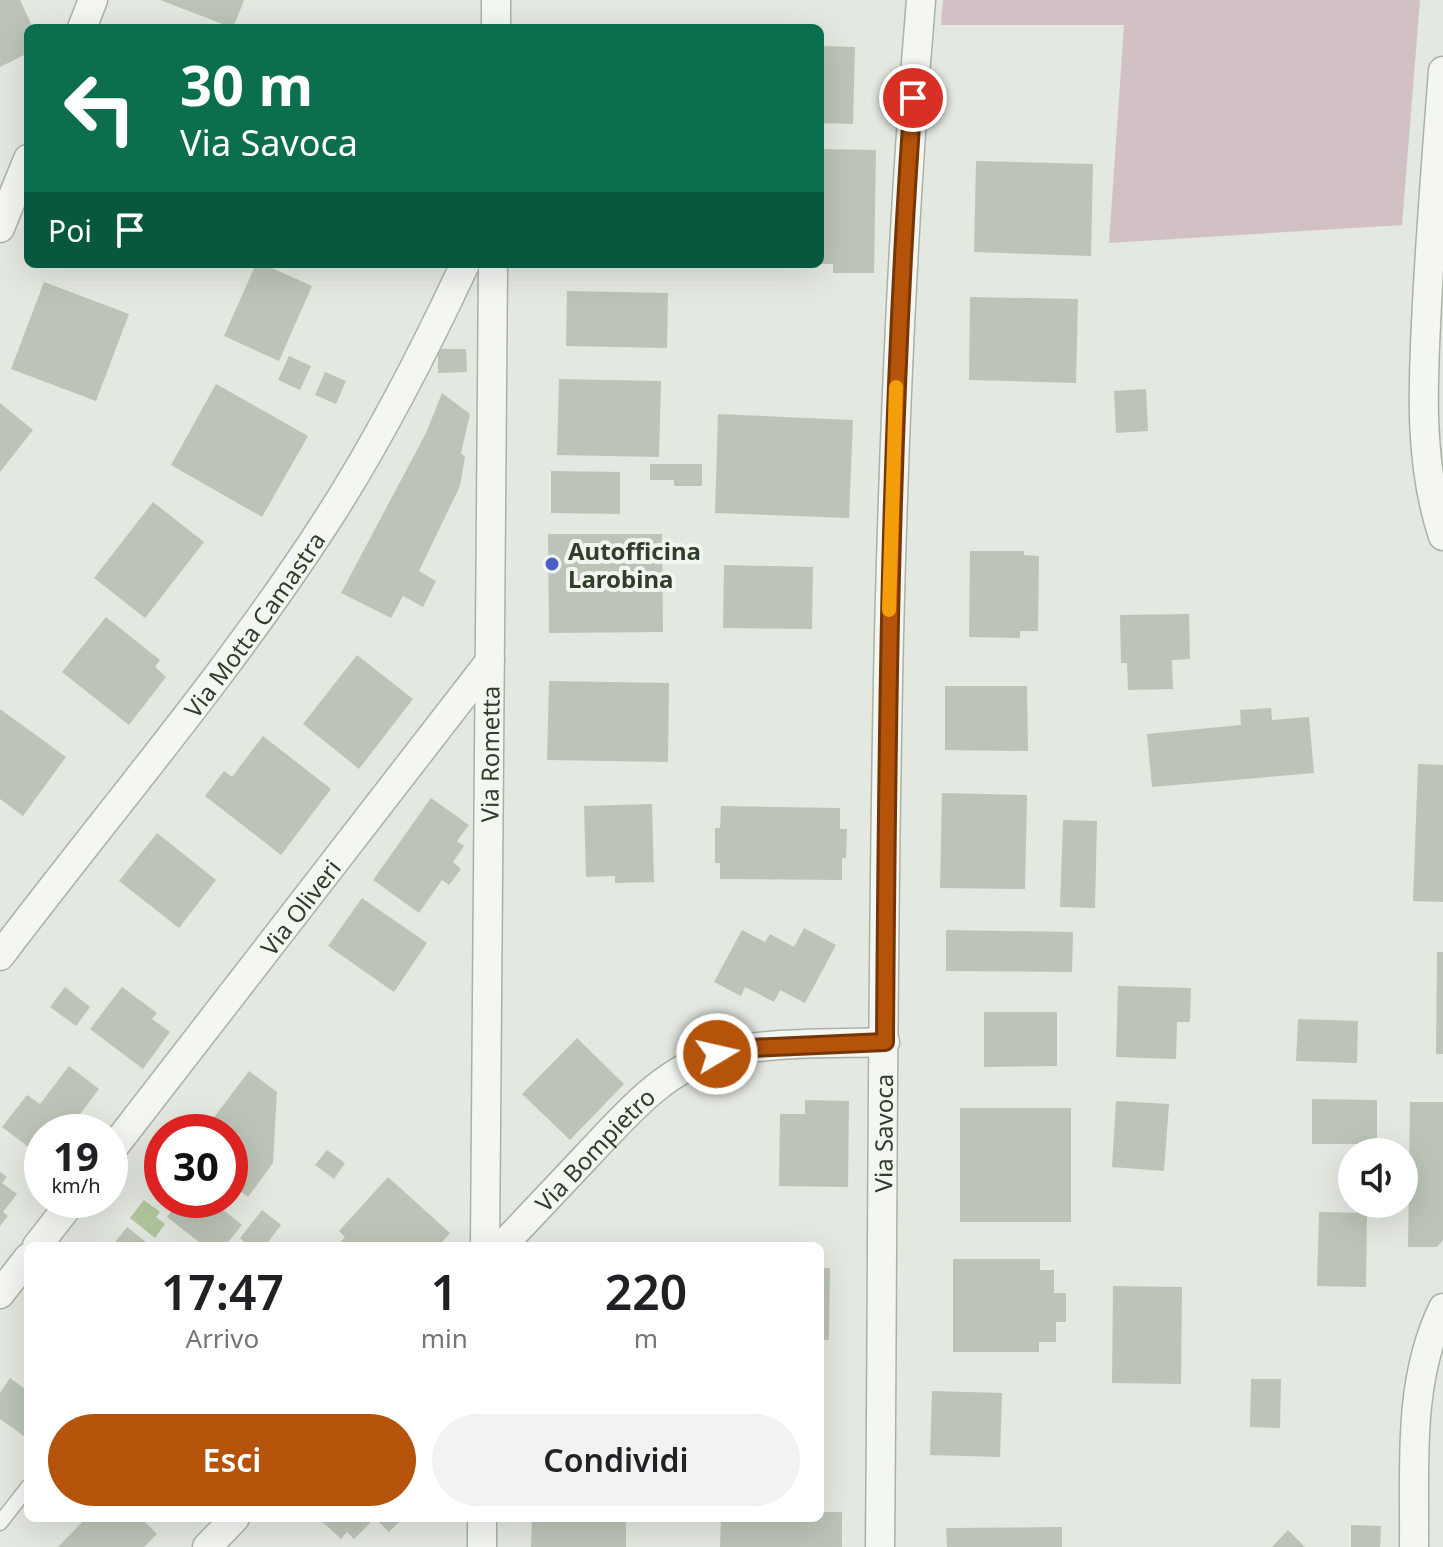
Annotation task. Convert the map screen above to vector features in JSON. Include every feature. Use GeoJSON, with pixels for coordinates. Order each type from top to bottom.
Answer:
{"type":"FeatureCollection","features":[{"type":"Feature","properties":{"kind":"street"},"geometry":{"type":"LineString","coordinates":[[84,24],[93,0]]}},
{"type":"Feature","properties":{"kind":"street"},"geometry":{"type":"LineString","coordinates":[[496,0],[496,24]]}},
{"type":"Feature","properties":{"kind":"street","name":"Via Savoca"},"geometry":{"type":"LineString","coordinates":[[880,1547],[891,517],[900,296],[921,0]]}},
{"type":"Feature","properties":{"kind":"street"},"geometry":{"type":"LineString","coordinates":[[1443,71],[1429,269],[1425,393],[1428,470],[1443,536]]}},
{"type":"Feature","properties":{"kind":"street"},"geometry":{"type":"LineString","coordinates":[[0,228],[24,169]]}},
{"type":"Feature","properties":{"kind":"street","name":"Via Motta Camastra"},"geometry":{"type":"LineString","coordinates":[[0,956],[239,648],[322,528],[385,425],[463,268]]}},
{"type":"Feature","properties":{"kind":"street","name":"Via Rometta"},"geometry":{"type":"LineString","coordinates":[[485,1242],[493,268]]}},
{"type":"Feature","properties":{"kind":"street","name":"Via Oliveri"},"geometry":{"type":"LineString","coordinates":[[128,1129],[490,661]]}},
{"type":"Feature","properties":{"kind":"street","name":"Via Bompietro"},"geometry":{"type":"LineString","coordinates":[[506,1242],[632,1109],[657,1087],[687,1068],[717,1054],[742,1049],[885,1042]]}},
{"type":"Feature","properties":{"kind":"street"},"geometry":{"type":"LineString","coordinates":[[40,1242],[59,1218]]}},
{"type":"Feature","properties":{"kind":"street"},"geometry":{"type":"LineString","coordinates":[[0,1294],[24,1263]]}},
{"type":"Feature","properties":{"kind":"street"},"geometry":{"type":"LineString","coordinates":[[1414,1547],[1418,1400],[1427,1348],[1443,1308]]}},
{"type":"Feature","properties":{"kind":"street"},"geometry":{"type":"LineString","coordinates":[[207,1547],[231,1522]]}},
{"type":"Feature","properties":{"kind":"street"},"geometry":{"type":"LineString","coordinates":[[482,1522],[482,1547]]}},
{"type":"Feature","properties":{"kind":"lane"},"geometry":{"type":"LineString","coordinates":[[0,1523],[24,1492]]}},
{"type":"Feature","properties":{"kind":"shaded area"},"geometry":{"type":"Polygon","coordinates":[[[943,0],[1420,0],[1402,225],[1109,243],[1124,25],[941,25],[943,0]]]}},
{"type":"Feature","properties":{"kind":"shaded area"},"geometry":{"type":"Polygon","coordinates":[[[144,1200],[144,1218],[157,1218],[165,1224],[155,1238],[130,1218],[144,1200]]]}},
{"type":"Feature","properties":{"kind":"building"},"geometry":{"type":"Polygon","coordinates":[[[0,0],[20,0],[31,24],[24,24],[24,55],[0,67],[0,0]]]}},
{"type":"Feature","properties":{"kind":"building"},"geometry":{"type":"Polygon","coordinates":[[[160,0],[244,0],[235,24],[223,24],[160,0]]]}},
{"type":"Feature","properties":{"kind":"building"},"geometry":{"type":"Polygon","coordinates":[[[824,46],[855,47],[853,124],[824,123],[824,46]]]}},
{"type":"Feature","properties":{"kind":"building"},"geometry":{"type":"Polygon","coordinates":[[[824,149],[876,150],[874,273],[833,273],[833,264],[824,264],[824,149]]]}},
{"type":"Feature","properties":{"kind":"building"},"geometry":{"type":"Polygon","coordinates":[[[976,161],[1093,164],[1091,256],[974,252],[976,161]]]}},
{"type":"Feature","properties":{"kind":"building"},"geometry":{"type":"Polygon","coordinates":[[[254,268],[272,268],[312,286],[279,361],[224,336],[254,268]]]}},
{"type":"Feature","properties":{"kind":"building"},"geometry":{"type":"Polygon","coordinates":[[[44,282],[129,314],[96,401],[11,369],[44,282]]]}},
{"type":"Feature","properties":{"kind":"building"},"geometry":{"type":"Polygon","coordinates":[[[567,291],[668,293],[667,348],[566,346],[567,291]]]}},
{"type":"Feature","properties":{"kind":"building"},"geometry":{"type":"Polygon","coordinates":[[[970,297],[1078,299],[1076,383],[969,380],[970,297]]]}},
{"type":"Feature","properties":{"kind":"building"},"geometry":{"type":"Polygon","coordinates":[[[438,349],[466,349],[467,372],[438,373],[438,349]]]}},
{"type":"Feature","properties":{"kind":"building"},"geometry":{"type":"Polygon","coordinates":[[[289,356],[311,366],[300,390],[278,380],[289,356]]]}},
{"type":"Feature","properties":{"kind":"building"},"geometry":{"type":"Polygon","coordinates":[[[325,372],[346,381],[336,404],[315,395],[325,372]]]}},
{"type":"Feature","properties":{"kind":"building"},"geometry":{"type":"Polygon","coordinates":[[[559,379],[661,381],[659,457],[557,455],[559,379]]]}},
{"type":"Feature","properties":{"kind":"building"},"geometry":{"type":"Polygon","coordinates":[[[216,384],[308,436],[262,517],[171,465],[216,384]]]}},
{"type":"Feature","properties":{"kind":"building"},"geometry":{"type":"Polygon","coordinates":[[[1146,389],[1148,431],[1116,433],[1114,391],[1146,389]]]}},
{"type":"Feature","properties":{"kind":"building"},"geometry":{"type":"Polygon","coordinates":[[[442,393],[470,414],[461,453],[465,457],[460,486],[419,571],[436,581],[423,607],[403,596],[391,618],[341,593],[426,433],[442,393]]]}},
{"type":"Feature","properties":{"kind":"building"},"geometry":{"type":"Polygon","coordinates":[[[0,403],[33,430],[0,472],[0,403]]]}},
{"type":"Feature","properties":{"kind":"building"},"geometry":{"type":"Polygon","coordinates":[[[718,414],[853,420],[849,518],[715,513],[718,414]]]}},
{"type":"Feature","properties":{"kind":"building"},"geometry":{"type":"Polygon","coordinates":[[[650,464],[702,464],[702,486],[674,486],[674,480],[650,480],[650,464]]]}},
{"type":"Feature","properties":{"kind":"building"},"geometry":{"type":"Polygon","coordinates":[[[551,471],[620,472],[620,514],[551,513],[551,471]]]}},
{"type":"Feature","properties":{"kind":"building"},"geometry":{"type":"Polygon","coordinates":[[[153,502],[204,542],[145,618],[94,578],[153,502]]]}},
{"type":"Feature","properties":{"kind":"building"},"geometry":{"type":"Polygon","coordinates":[[[548,534],[662,534],[663,632],[549,633],[548,534]]]}},
{"type":"Feature","properties":{"kind":"building"},"geometry":{"type":"Polygon","coordinates":[[[970,551],[1024,551],[1024,555],[1039,556],[1038,631],[1020,631],[1020,638],[969,637],[970,551]]]}},
{"type":"Feature","properties":{"kind":"building"},"geometry":{"type":"Polygon","coordinates":[[[724,565],[813,567],[812,629],[723,628],[724,565]]]}},
{"type":"Feature","properties":{"kind":"building"},"geometry":{"type":"Polygon","coordinates":[[[1189,614],[1190,659],[1172,660],[1173,689],[1128,690],[1127,663],[1121,663],[1120,615],[1189,614]]]}},
{"type":"Feature","properties":{"kind":"building"},"geometry":{"type":"Polygon","coordinates":[[[106,617],[160,660],[155,667],[166,677],[129,725],[62,672],[106,617]]]}},
{"type":"Feature","properties":{"kind":"building"},"geometry":{"type":"Polygon","coordinates":[[[357,655],[413,699],[359,769],[303,724],[357,655]]]}},
{"type":"Feature","properties":{"kind":"building"},"geometry":{"type":"Polygon","coordinates":[[[549,681],[669,683],[668,762],[547,760],[549,681]]]}},
{"type":"Feature","properties":{"kind":"building"},"geometry":{"type":"Polygon","coordinates":[[[945,686],[1027,686],[1028,751],[945,750],[945,686]]]}},
{"type":"Feature","properties":{"kind":"building"},"geometry":{"type":"Polygon","coordinates":[[[1271,708],[1272,720],[1309,717],[1314,773],[1152,787],[1147,734],[1241,725],[1240,710],[1271,708]]]}},
{"type":"Feature","properties":{"kind":"building"},"geometry":{"type":"Polygon","coordinates":[[[0,709],[66,757],[23,816],[0,799],[0,709]]]}},
{"type":"Feature","properties":{"kind":"building"},"geometry":{"type":"Polygon","coordinates":[[[263,736],[331,789],[281,855],[205,796],[224,771],[232,777],[263,736]]]}},
{"type":"Feature","properties":{"kind":"building"},"geometry":{"type":"Polygon","coordinates":[[[1418,764],[1443,765],[1443,902],[1413,901],[1418,764]]]}},
{"type":"Feature","properties":{"kind":"building"},"geometry":{"type":"Polygon","coordinates":[[[942,793],[1027,795],[1025,889],[940,888],[942,793]]]}},
{"type":"Feature","properties":{"kind":"building"},"geometry":{"type":"Polygon","coordinates":[[[431,798],[469,825],[457,841],[464,846],[453,862],[461,869],[449,885],[442,880],[419,913],[373,880],[431,798]]]}},
{"type":"Feature","properties":{"kind":"building"},"geometry":{"type":"Polygon","coordinates":[[[652,804],[654,882],[615,883],[615,876],[586,877],[584,806],[652,804]]]}},
{"type":"Feature","properties":{"kind":"building"},"geometry":{"type":"Polygon","coordinates":[[[721,806],[840,808],[840,829],[847,829],[842,880],[720,879],[720,863],[715,863],[715,828],[720,828],[721,806]]]}},
{"type":"Feature","properties":{"kind":"building"},"geometry":{"type":"Polygon","coordinates":[[[1063,820],[1097,821],[1095,908],[1060,907],[1063,820]]]}},
{"type":"Feature","properties":{"kind":"building"},"geometry":{"type":"Polygon","coordinates":[[[157,833],[216,880],[179,928],[119,881],[157,833]]]}},
{"type":"Feature","properties":{"kind":"building"},"geometry":{"type":"Polygon","coordinates":[[[362,898],[427,943],[394,992],[328,946],[362,898]]]}},
{"type":"Feature","properties":{"kind":"building"},"geometry":{"type":"Polygon","coordinates":[[[804,928],[836,945],[805,1003],[780,990],[774,1002],[745,987],[741,996],[714,982],[742,930],[765,942],[770,934],[794,947],[804,928]]]}},
{"type":"Feature","properties":{"kind":"building"},"geometry":{"type":"Polygon","coordinates":[[[946,930],[1073,932],[1072,972],[946,971],[946,930]]]}},
{"type":"Feature","properties":{"kind":"building"},"geometry":{"type":"Polygon","coordinates":[[[1437,952],[1443,952],[1443,1054],[1436,1054],[1437,952]]]}},
{"type":"Feature","properties":{"kind":"building"},"geometry":{"type":"Polygon","coordinates":[[[1118,986],[1191,988],[1190,1022],[1177,1022],[1176,1059],[1116,1057],[1118,986]]]}},
{"type":"Feature","properties":{"kind":"building"},"geometry":{"type":"Polygon","coordinates":[[[65,987],[90,1007],[76,1026],[50,1007],[65,987]]]}},
{"type":"Feature","properties":{"kind":"building"},"geometry":{"type":"Polygon","coordinates":[[[122,987],[157,1013],[152,1019],[170,1032],[143,1069],[90,1029],[122,987]]]}},
{"type":"Feature","properties":{"kind":"building"},"geometry":{"type":"Polygon","coordinates":[[[984,1012],[1057,1012],[1057,1066],[984,1067],[984,1012]]]}},
{"type":"Feature","properties":{"kind":"building"},"geometry":{"type":"Polygon","coordinates":[[[1298,1019],[1358,1021],[1357,1063],[1296,1061],[1298,1019]]]}},
{"type":"Feature","properties":{"kind":"building"},"geometry":{"type":"Polygon","coordinates":[[[577,1038],[624,1084],[570,1140],[522,1094],[577,1038]]]}},
{"type":"Feature","properties":{"kind":"building"},"geometry":{"type":"Polygon","coordinates":[[[69,1066],[99,1089],[80,1114],[24,1114],[24,1144],[2,1127],[27,1095],[40,1104],[69,1066]]]}},
{"type":"Feature","properties":{"kind":"building"},"geometry":{"type":"Polygon","coordinates":[[[249,1071],[277,1092],[273,1163],[248,1197],[248,1114],[217,1114],[249,1071]]]}},
{"type":"Feature","properties":{"kind":"building"},"geometry":{"type":"Polygon","coordinates":[[[1312,1099],[1377,1100],[1377,1138],[1338,1138],[1338,1144],[1312,1144],[1312,1099]]]}},
{"type":"Feature","properties":{"kind":"building"},"geometry":{"type":"Polygon","coordinates":[[[805,1100],[849,1101],[848,1187],[779,1186],[780,1114],[805,1114],[805,1100]]]}},
{"type":"Feature","properties":{"kind":"building"},"geometry":{"type":"Polygon","coordinates":[[[1116,1101],[1169,1104],[1164,1171],[1112,1167],[1116,1101]]]}},
{"type":"Feature","properties":{"kind":"building"},"geometry":{"type":"Polygon","coordinates":[[[1410,1102],[1443,1102],[1443,1240],[1437,1247],[1408,1247],[1408,1218],[1418,1218],[1418,1138],[1410,1138],[1410,1102]]]}},
{"type":"Feature","properties":{"kind":"building"},"geometry":{"type":"Polygon","coordinates":[[[960,1108],[1071,1108],[1071,1222],[960,1222],[960,1108]]]}},
{"type":"Feature","properties":{"kind":"building"},"geometry":{"type":"Polygon","coordinates":[[[327,1150],[345,1163],[334,1179],[315,1165],[327,1150]]]}},
{"type":"Feature","properties":{"kind":"building"},"geometry":{"type":"Polygon","coordinates":[[[0,1172],[7,1177],[2,1183],[17,1194],[3,1212],[8,1216],[0,1226],[0,1172]]]}},
{"type":"Feature","properties":{"kind":"building"},"geometry":{"type":"Polygon","coordinates":[[[388,1177],[450,1233],[442,1242],[341,1242],[345,1237],[339,1231],[388,1177]]]}},
{"type":"Feature","properties":{"kind":"building"},"geometry":{"type":"Polygon","coordinates":[[[262,1210],[281,1225],[268,1242],[244,1242],[240,1238],[262,1210]]]}},
{"type":"Feature","properties":{"kind":"building"},"geometry":{"type":"Polygon","coordinates":[[[1319,1212],[1338,1212],[1338,1218],[1367,1218],[1366,1287],[1317,1286],[1319,1212]]]}},
{"type":"Feature","properties":{"kind":"building"},"geometry":{"type":"Polygon","coordinates":[[[168,1218],[233,1218],[242,1225],[228,1242],[199,1242],[168,1218]]]}},
{"type":"Feature","properties":{"kind":"building"},"geometry":{"type":"Polygon","coordinates":[[[127,1227],[146,1242],[115,1242],[127,1227]]]}},
{"type":"Feature","properties":{"kind":"building"},"geometry":{"type":"Polygon","coordinates":[[[953,1259],[1040,1259],[1040,1270],[1054,1270],[1054,1293],[1066,1293],[1066,1322],[1056,1322],[1056,1342],[1039,1342],[1039,1352],[953,1352],[953,1259]]]}},
{"type":"Feature","properties":{"kind":"building"},"geometry":{"type":"Polygon","coordinates":[[[824,1268],[830,1268],[829,1340],[824,1340],[824,1268]]]}},
{"type":"Feature","properties":{"kind":"building"},"geometry":{"type":"Polygon","coordinates":[[[1113,1286],[1182,1287],[1181,1384],[1112,1383],[1113,1286]]]}},
{"type":"Feature","properties":{"kind":"building"},"geometry":{"type":"Polygon","coordinates":[[[10,1378],[24,1388],[24,1436],[0,1419],[0,1393],[10,1378]]]}},
{"type":"Feature","properties":{"kind":"building"},"geometry":{"type":"Polygon","coordinates":[[[1251,1379],[1281,1379],[1280,1428],[1250,1427],[1251,1379]]]}},
{"type":"Feature","properties":{"kind":"building"},"geometry":{"type":"Polygon","coordinates":[[[932,1391],[1002,1393],[1000,1457],[930,1455],[932,1391]]]}},
{"type":"Feature","properties":{"kind":"building"},"geometry":{"type":"Polygon","coordinates":[[[824,1512],[842,1512],[842,1547],[720,1547],[721,1522],[824,1522],[824,1512]]]}},
{"type":"Feature","properties":{"kind":"building"},"geometry":{"type":"Polygon","coordinates":[[[82,1522],[145,1522],[157,1534],[144,1547],[58,1547],[82,1522]]]}},
{"type":"Feature","properties":{"kind":"building"},"geometry":{"type":"Polygon","coordinates":[[[322,1522],[371,1522],[354,1539],[347,1532],[341,1539],[322,1522]]]}},
{"type":"Feature","properties":{"kind":"building"},"geometry":{"type":"Polygon","coordinates":[[[379,1522],[399,1522],[389,1532],[379,1522]]]}},
{"type":"Feature","properties":{"kind":"building"},"geometry":{"type":"Polygon","coordinates":[[[532,1522],[626,1522],[626,1547],[531,1547],[532,1522]]]}},
{"type":"Feature","properties":{"kind":"building"},"geometry":{"type":"Polygon","coordinates":[[[1351,1525],[1381,1526],[1380,1547],[1351,1547],[1351,1525]]]}},
{"type":"Feature","properties":{"kind":"building"},"geometry":{"type":"Polygon","coordinates":[[[1062,1527],[1062,1547],[947,1547],[946,1528],[1062,1527]]]}},
{"type":"Feature","properties":{"kind":"building"},"geometry":{"type":"Polygon","coordinates":[[[1288,1530],[1305,1547],[1272,1547],[1288,1530]]]}},
{"type":"Feature","properties":{"kind":"slow traffic"},"geometry":{"type":"LineString","coordinates":[[889,610],[896,387]]}},
{"type":"Feature","properties":{"kind":"place","name":"Autofficina Larobina"},"geometry":{"type":"Point","coordinates":[552,564]}},
{"type":"Feature","properties":{"kind":"route"},"geometry":{"type":"LineString","coordinates":[[717,1054],[750,1048],[885,1042],[888,650],[894,414],[913,98]]}}]}
